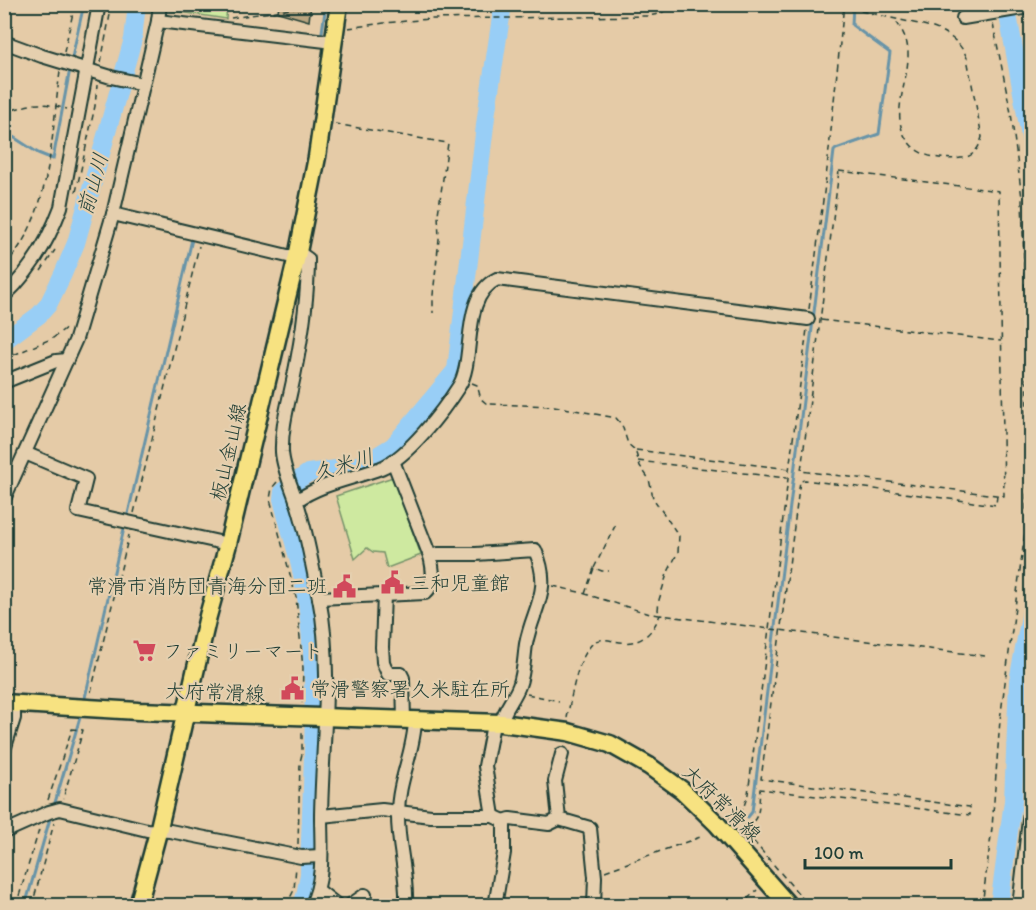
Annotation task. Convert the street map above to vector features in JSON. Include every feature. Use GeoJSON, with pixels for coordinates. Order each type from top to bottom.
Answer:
{"type":"FeatureCollection","features":[{"type":"Feature","properties":{"kind":"main road","name":"板山金山線"},"geometry":{"type":"LineString","coordinates":[[138,906],[158,832],[208,615],[228,544],[297,255],[322,122],[339,4]]}},
{"type":"Feature","properties":{"kind":"main road","name":"大府常滑線"},"geometry":{"type":"LineString","coordinates":[[9,704],[497,724],[568,732],[610,744],[649,766],[682,789],[717,824],[789,906]]}},
{"type":"Feature","properties":{"kind":"street"},"geometry":{"type":"LineString","coordinates":[[4,296],[30,268],[52,230],[61,207],[99,4]]}},
{"type":"Feature","properties":{"kind":"street"},"geometry":{"type":"LineString","coordinates":[[4,500],[76,339],[113,214],[138,83],[158,21],[160,4]]}},
{"type":"Feature","properties":{"kind":"street"},"geometry":{"type":"LineString","coordinates":[[963,18],[1027,8]]}},
{"type":"Feature","properties":{"kind":"street"},"geometry":{"type":"LineString","coordinates":[[158,21],[335,34]]}},
{"type":"Feature","properties":{"kind":"street"},"geometry":{"type":"LineString","coordinates":[[4,42],[111,77],[138,83]]}},
{"type":"Feature","properties":{"kind":"street"},"geometry":{"type":"LineString","coordinates":[[113,214],[202,237],[308,259],[308,281],[282,454],[296,501],[319,598],[323,627],[326,718],[319,891],[311,906]]}},
{"type":"Feature","properties":{"kind":"street"},"geometry":{"type":"LineString","coordinates":[[296,501],[324,485],[383,467],[393,461],[405,452],[445,408],[462,381],[474,315],[486,286],[497,279],[814,319]]}},
{"type":"Feature","properties":{"kind":"street"},"geometry":{"type":"LineString","coordinates":[[4,382],[56,361],[67,360]]}},
{"type":"Feature","properties":{"kind":"street"},"geometry":{"type":"LineString","coordinates":[[25,453],[86,479],[78,511],[228,544]]}},
{"type":"Feature","properties":{"kind":"street"},"geometry":{"type":"LineString","coordinates":[[319,598],[429,591],[433,568],[430,556],[393,461]]}},
{"type":"Feature","properties":{"kind":"street"},"geometry":{"type":"LineString","coordinates":[[430,556],[535,550],[540,561],[542,597],[522,644],[527,668],[516,693],[497,724],[485,766],[499,819],[504,853],[495,906]]}},
{"type":"Feature","properties":{"kind":"street"},"geometry":{"type":"LineString","coordinates":[[384,595],[383,662],[388,674],[401,674],[403,678],[413,743],[398,812],[400,853],[407,890],[405,906]]}},
{"type":"Feature","properties":{"kind":"street"},"geometry":{"type":"LineString","coordinates":[[4,750],[14,718],[9,704]]}},
{"type":"Feature","properties":{"kind":"street"},"geometry":{"type":"LineString","coordinates":[[559,819],[555,781],[562,754]]}},
{"type":"Feature","properties":{"kind":"street"},"geometry":{"type":"LineString","coordinates":[[1019,906],[1032,794]]}},
{"type":"Feature","properties":{"kind":"street"},"geometry":{"type":"LineString","coordinates":[[4,832],[60,809],[147,831],[170,831],[299,856],[319,856]]}},
{"type":"Feature","properties":{"kind":"street"},"geometry":{"type":"LineString","coordinates":[[321,816],[364,811],[510,819],[549,824],[559,819],[590,828],[595,874],[594,906]]}},
{"type":"Feature","properties":{"kind":"street"},"geometry":{"type":"LineString","coordinates":[[319,891],[338,906]]}},
{"type":"Feature","properties":{"kind":"street"},"geometry":{"type":"LineString","coordinates":[[349,906],[365,895]]}},
{"type":"Feature","properties":{"kind":"path"},"geometry":{"type":"LineString","coordinates":[[4,266],[23,241],[42,199],[62,62],[75,4]]}},
{"type":"Feature","properties":{"kind":"path"},"geometry":{"type":"LineString","coordinates":[[226,19],[324,4]]}},
{"type":"Feature","properties":{"kind":"path"},"geometry":{"type":"LineString","coordinates":[[335,34],[343,29],[384,23],[478,18],[648,16],[660,14],[675,4]]}},
{"type":"Feature","properties":{"kind":"path"},"geometry":{"type":"LineString","coordinates":[[830,4],[844,6],[937,30],[957,42],[967,58],[982,137],[980,146],[967,158],[927,155],[918,151],[906,139],[899,123],[907,43],[894,19]]}},
{"type":"Feature","properties":{"kind":"path"},"geometry":{"type":"LineString","coordinates":[[717,824],[743,809],[748,794],[789,469],[814,319],[839,171],[999,191],[1004,496],[801,471],[814,319],[827,169],[844,6]]}},
{"type":"Feature","properties":{"kind":"path"},"geometry":{"type":"LineString","coordinates":[[981,906],[992,828],[1000,720],[1026,525],[1027,483],[1023,198],[1011,113],[991,13]]}},
{"type":"Feature","properties":{"kind":"path"},"geometry":{"type":"LineString","coordinates":[[4,113],[34,103],[50,104],[79,112]]}},
{"type":"Feature","properties":{"kind":"path"},"geometry":{"type":"LineString","coordinates":[[322,122],[448,142],[438,213],[439,239],[433,313]]}},
{"type":"Feature","properties":{"kind":"path"},"geometry":{"type":"LineString","coordinates":[[91,692],[202,237]]}},
{"type":"Feature","properties":{"kind":"path"},"geometry":{"type":"LineString","coordinates":[[814,319],[1002,341]]}},
{"type":"Feature","properties":{"kind":"path"},"geometry":{"type":"LineString","coordinates":[[4,358],[53,338],[70,324]]}},
{"type":"Feature","properties":{"kind":"path"},"geometry":{"type":"LineString","coordinates":[[462,381],[477,385],[481,399],[487,404],[554,406],[616,418],[622,425],[628,444],[635,450],[649,479],[653,498],[674,525],[680,541],[678,552],[667,573],[659,600],[660,615],[656,626],[642,639],[627,643],[600,640],[592,644],[578,669],[567,718]]}},
{"type":"Feature","properties":{"kind":"path"},"geometry":{"type":"LineString","coordinates":[[635,450],[789,469]]}},
{"type":"Feature","properties":{"kind":"path"},"geometry":{"type":"LineString","coordinates":[[638,460],[788,478]]}},
{"type":"Feature","properties":{"kind":"path"},"geometry":{"type":"LineString","coordinates":[[286,906],[294,890],[299,856],[303,668],[299,615],[292,577],[270,499],[272,488],[287,472]]}},
{"type":"Feature","properties":{"kind":"path"},"geometry":{"type":"LineString","coordinates":[[746,830],[759,814],[760,789],[970,815],[970,807],[761,779],[800,481],[996,504],[997,495]]}},
{"type":"Feature","properties":{"kind":"path"},"geometry":{"type":"LineString","coordinates":[[585,594],[594,568],[616,524]]}},
{"type":"Feature","properties":{"kind":"path"},"geometry":{"type":"LineString","coordinates":[[594,568],[602,571],[609,570]]}},
{"type":"Feature","properties":{"kind":"path"},"geometry":{"type":"LineString","coordinates":[[543,584],[650,614],[985,656]]}},
{"type":"Feature","properties":{"kind":"path"},"geometry":{"type":"LineString","coordinates":[[516,693],[559,701]]}},
{"type":"Feature","properties":{"kind":"path"},"geometry":{"type":"LineString","coordinates":[[737,813],[746,830],[809,906]]}},
{"type":"Feature","properties":{"kind":"path"},"geometry":{"type":"LineString","coordinates":[[16,906],[40,825],[40,817]]}},
{"type":"Feature","properties":{"kind":"path"},"geometry":{"type":"LineString","coordinates":[[595,874],[703,836]]}},
{"type":"Feature","properties":{"kind":"path"},"geometry":{"type":"LineString","coordinates":[[740,906],[768,881]]}},
{"type":"Feature","properties":{"kind":"green space"},"geometry":{"type":"Polygon","coordinates":[[[168,5],[227,5],[226,19],[168,10],[168,5]]]}},
{"type":"Feature","properties":{"kind":"green space"},"geometry":{"type":"Polygon","coordinates":[[[393,477],[421,555],[387,568],[383,553],[373,552],[367,548],[355,559],[336,496],[393,477]]]}},
{"type":"Feature","properties":{"kind":"building"},"geometry":{"type":"Polygon","coordinates":[[[279,4],[311,4],[309,21],[278,12],[279,4]]]}},
{"type":"Feature","properties":{"kind":"waterway"},"geometry":{"type":"LineString","coordinates":[[71,62],[84,4]]}},
{"type":"Feature","properties":{"kind":"waterway","name":"前山川"},"geometry":{"type":"LineString","coordinates":[[4,341],[39,315],[48,305],[76,243],[133,39],[137,4]]}},
{"type":"Feature","properties":{"kind":"waterway"},"geometry":{"type":"LineString","coordinates":[[322,32],[326,4]]}},
{"type":"Feature","properties":{"kind":"waterway","name":"久米川"},"geometry":{"type":"LineString","coordinates":[[301,906],[309,874],[314,735],[313,666],[304,585],[282,499],[283,491],[308,473],[351,467],[367,462],[393,446],[456,370],[486,117],[503,4]]}},
{"type":"Feature","properties":{"kind":"waterway"},"geometry":{"type":"LineString","coordinates":[[748,817],[752,812],[834,151],[879,134],[890,53],[852,25],[853,4]]}},
{"type":"Feature","properties":{"kind":"waterway"},"geometry":{"type":"LineString","coordinates":[[1006,4],[1032,148]]}},
{"type":"Feature","properties":{"kind":"waterway"},"geometry":{"type":"LineString","coordinates":[[4,131],[38,153],[53,159],[70,69]]}},
{"type":"Feature","properties":{"kind":"waterway"},"geometry":{"type":"LineString","coordinates":[[127,518],[193,235]]}},
{"type":"Feature","properties":{"kind":"waterway"},"geometry":{"type":"LineString","coordinates":[[84,702],[125,524]]}},
{"type":"Feature","properties":{"kind":"waterway"},"geometry":{"type":"LineString","coordinates":[[999,906],[1013,801],[1018,681],[1032,606]]}},
{"type":"Feature","properties":{"kind":"waterway"},"geometry":{"type":"LineString","coordinates":[[54,806],[81,714]]}},
{"type":"Feature","properties":{"kind":"waterway"},"geometry":{"type":"LineString","coordinates":[[25,906],[51,815]]}},
{"type":"Feature","properties":{"kind":"place","name":"三和児童館"},"geometry":{"type":"Point","coordinates":[392,583]}},
{"type":"Feature","properties":{"kind":"place","name":"常滑市消防団青海分団二班"},"geometry":{"type":"Point","coordinates":[345,586]}},
{"type":"Feature","properties":{"kind":"place","name":"ファミリーマート"},"geometry":{"type":"Point","coordinates":[145,651]}},
{"type":"Feature","properties":{"kind":"place","name":"常滑警察署久米駐在所"},"geometry":{"type":"Point","coordinates":[292,689]}}]}
